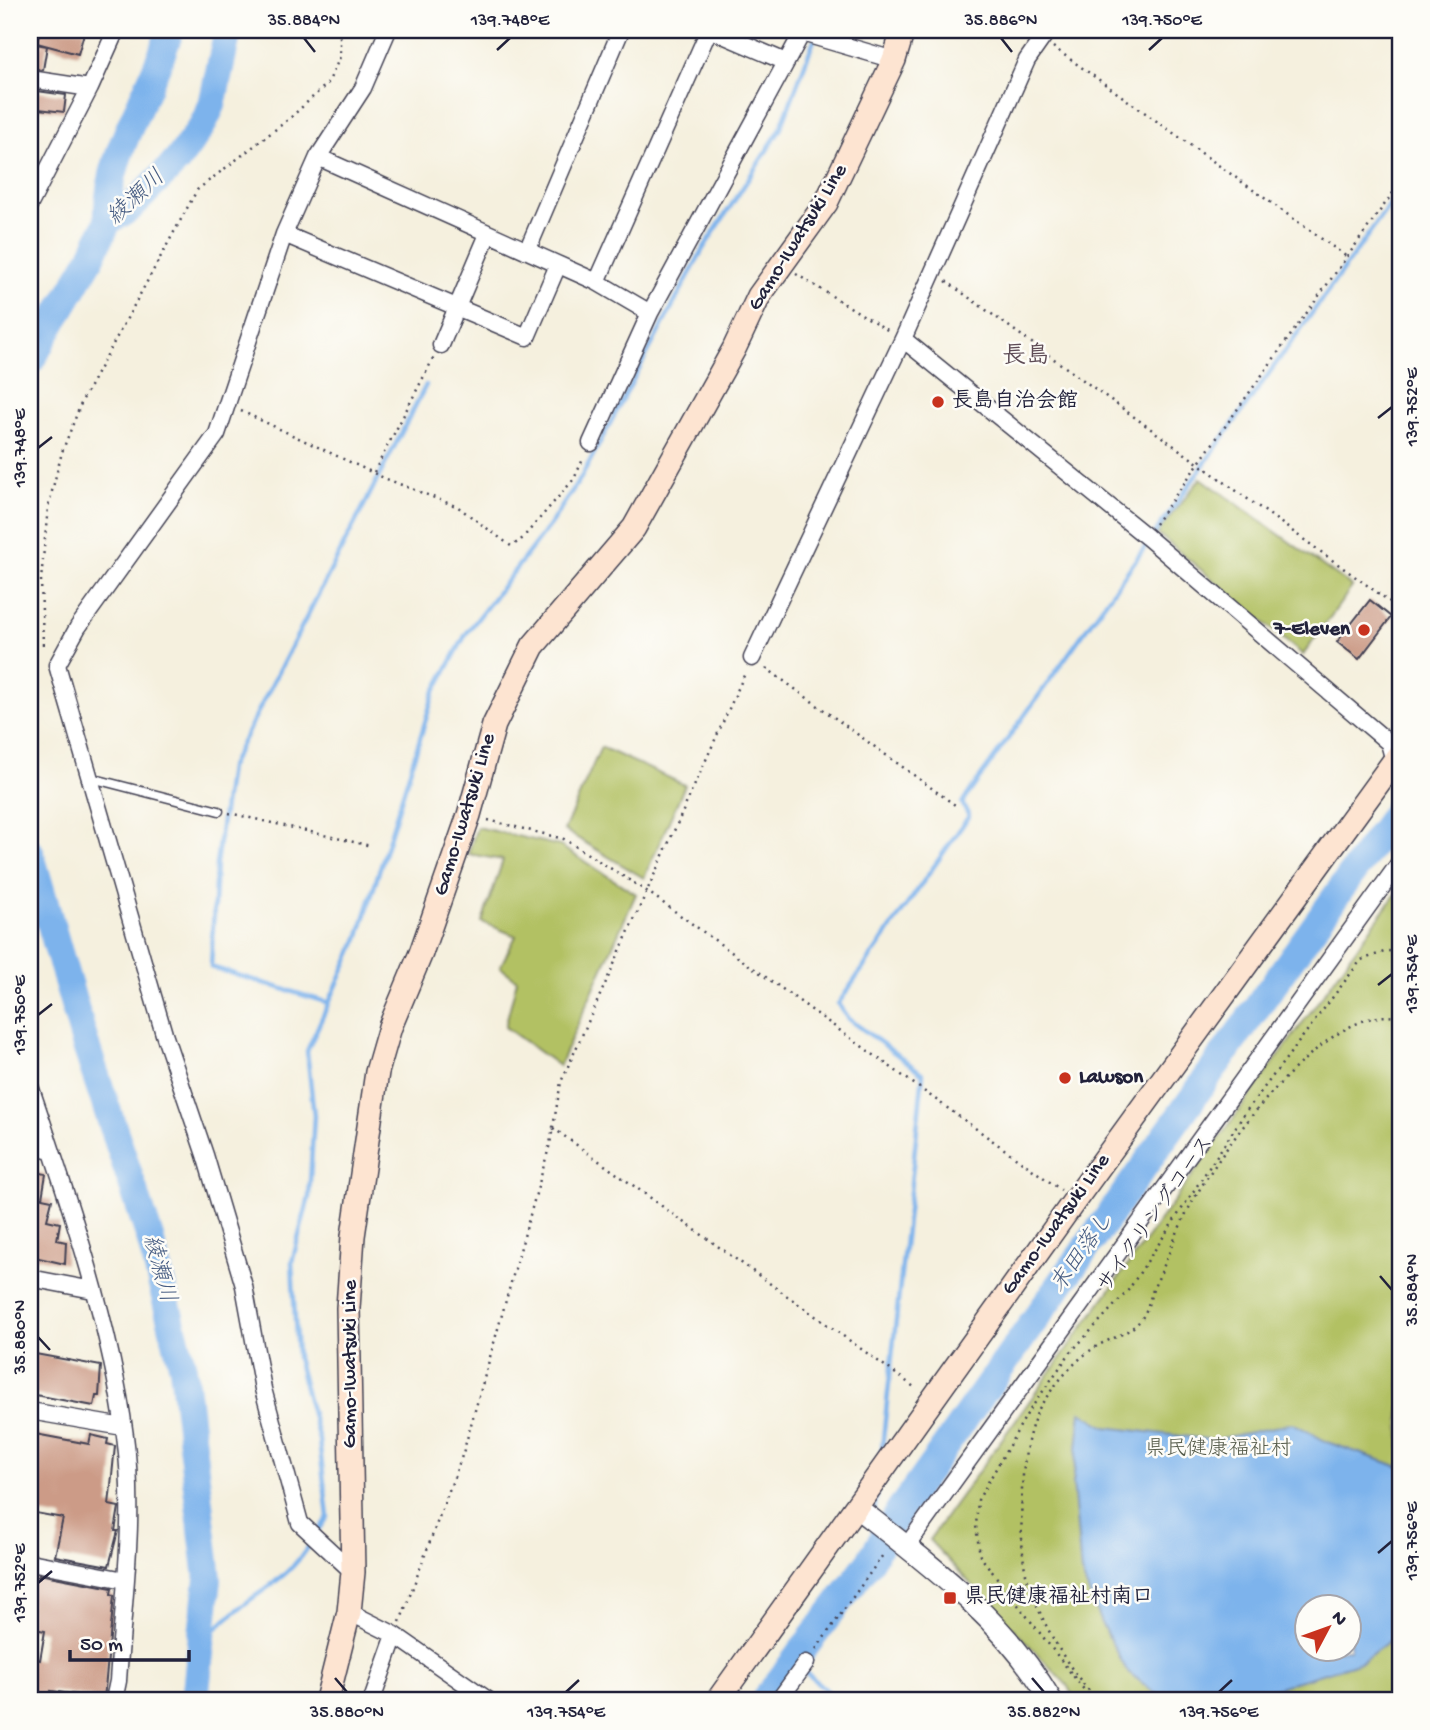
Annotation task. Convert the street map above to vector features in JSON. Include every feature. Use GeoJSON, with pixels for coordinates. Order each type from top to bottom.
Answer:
{"type":"FeatureCollection","features":[{"type":"Feature","properties":{"kind":"main road","name":"Gamo-Iwatsuki Line"},"geometry":{"type":"LineString","coordinates":[[327,1700],[349,1612],[353,1572],[348,1308],[353,1236],[377,1072],[390,1027],[421,953],[469,816],[494,725],[533,646],[634,528],[734,349],[759,296],[826,203],[894,60],[903,30]]}},
{"type":"Feature","properties":{"kind":"main road","name":"Gamo-Iwatsuki Line"},"geometry":{"type":"LineString","coordinates":[[718,1700],[1075,1200],[1398,760]]}},
{"type":"Feature","properties":{"kind":"street"},"geometry":{"type":"LineString","coordinates":[[30,204],[90,88],[116,30]]}},
{"type":"Feature","properties":{"kind":"street"},"geometry":{"type":"LineString","coordinates":[[353,1572],[300,1523],[263,1389],[244,1286],[164,1034],[57,665],[78,627],[217,434],[229,405],[284,234],[318,157],[363,88],[388,30]]}},
{"type":"Feature","properties":{"kind":"street"},"geometry":{"type":"LineString","coordinates":[[527,251],[621,30]]}},
{"type":"Feature","properties":{"kind":"street"},"geometry":{"type":"LineString","coordinates":[[597,282],[710,30],[786,62]]}},
{"type":"Feature","properties":{"kind":"street"},"geometry":{"type":"LineString","coordinates":[[590,443],[650,313],[803,32],[894,60]]}},
{"type":"Feature","properties":{"kind":"street"},"geometry":{"type":"LineString","coordinates":[[752,658],[903,340],[1027,60],[1045,34]]}},
{"type":"Feature","properties":{"kind":"street"},"geometry":{"type":"LineString","coordinates":[[30,79],[90,88]]}},
{"type":"Feature","properties":{"kind":"street"},"geometry":{"type":"LineString","coordinates":[[318,157],[597,282],[650,313]]}},
{"type":"Feature","properties":{"kind":"street"},"geometry":{"type":"LineString","coordinates":[[284,234],[527,337],[558,265]]}},
{"type":"Feature","properties":{"kind":"street"},"geometry":{"type":"LineString","coordinates":[[441,345],[488,234]]}},
{"type":"Feature","properties":{"kind":"street"},"geometry":{"type":"LineString","coordinates":[[903,340],[1150,540],[1389,743],[1398,760]]}},
{"type":"Feature","properties":{"kind":"street"},"geometry":{"type":"LineString","coordinates":[[901,1543],[1400,862]]}},
{"type":"Feature","properties":{"kind":"street"},"geometry":{"type":"LineString","coordinates":[[30,1086],[93,1290],[123,1427],[128,1524],[114,1700]]}},
{"type":"Feature","properties":{"kind":"street"},"geometry":{"type":"LineString","coordinates":[[30,1146],[51,1151]]}},
{"type":"Feature","properties":{"kind":"street"},"geometry":{"type":"LineString","coordinates":[[30,1278],[93,1290]]}},
{"type":"Feature","properties":{"kind":"street"},"geometry":{"type":"LineString","coordinates":[[30,1411],[123,1427]]}},
{"type":"Feature","properties":{"kind":"street"},"geometry":{"type":"LineString","coordinates":[[856,1507],[989,1617],[1031,1667],[1051,1700]]}},
{"type":"Feature","properties":{"kind":"street"},"geometry":{"type":"LineString","coordinates":[[30,1562],[124,1580]]}},
{"type":"Feature","properties":{"kind":"street"},"geometry":{"type":"LineString","coordinates":[[349,1612],[395,1635],[488,1700]]}},
{"type":"Feature","properties":{"kind":"street"},"geometry":{"type":"LineString","coordinates":[[372,1700],[395,1635]]}},
{"type":"Feature","properties":{"kind":"street"},"geometry":{"type":"LineString","coordinates":[[779,1700],[806,1662]]}},
{"type":"Feature","properties":{"kind":"lane"},"geometry":{"type":"LineString","coordinates":[[88,777],[219,811]]}},
{"type":"Feature","properties":{"kind":"path"},"geometry":{"type":"LineString","coordinates":[[43,645],[41,580],[48,506],[62,452],[82,401],[197,190],[289,119],[328,83],[340,57],[340,30]]}},
{"type":"Feature","properties":{"kind":"path"},"geometry":{"type":"LineString","coordinates":[[1045,34],[1347,257]]}},
{"type":"Feature","properties":{"kind":"path"},"geometry":{"type":"LineString","coordinates":[[1150,540],[1198,464],[1400,183]]}},
{"type":"Feature","properties":{"kind":"path"},"geometry":{"type":"LineString","coordinates":[[782,265],[903,340]]}},
{"type":"Feature","properties":{"kind":"path"},"geometry":{"type":"LineString","coordinates":[[932,271],[1400,609]]}},
{"type":"Feature","properties":{"kind":"path"},"geometry":{"type":"LineString","coordinates":[[374,473],[441,345]]}},
{"type":"Feature","properties":{"kind":"path"},"geometry":{"type":"LineString","coordinates":[[229,405],[374,473],[458,507],[511,546],[520,541],[574,479],[590,443]]}},
{"type":"Feature","properties":{"kind":"path"},"geometry":{"type":"LineString","coordinates":[[395,1635],[463,1453],[553,1128],[561,1082],[752,658],[955,805]]}},
{"type":"Feature","properties":{"kind":"path"},"geometry":{"type":"LineString","coordinates":[[219,811],[371,846]]}},
{"type":"Feature","properties":{"kind":"path"},"geometry":{"type":"LineString","coordinates":[[469,816],[564,839],[648,892],[1075,1200]]}},
{"type":"Feature","properties":{"kind":"path","name":"サイクリングコース"},"geometry":{"type":"LineString","coordinates":[[1092,1700],[980,1556],[976,1526],[978,1500],[1027,1414],[1070,1353],[1128,1292],[1241,1119],[1320,1013],[1362,960],[1387,951],[1400,952]]}},
{"type":"Feature","properties":{"kind":"path"},"geometry":{"type":"LineString","coordinates":[[1099,1700],[1090,1692],[1062,1651],[1040,1606],[1024,1564],[1024,1474],[1040,1408],[1068,1370],[1091,1350],[1118,1337],[1142,1318],[1183,1219],[1209,1174],[1247,1120],[1293,1069],[1352,1026],[1392,1014],[1400,1018]]}},
{"type":"Feature","properties":{"kind":"path"},"geometry":{"type":"LineString","coordinates":[[553,1128],[932,1400]]}},
{"type":"Feature","properties":{"kind":"path"},"geometry":{"type":"LineString","coordinates":[[806,1662],[901,1543]]}},
{"type":"Feature","properties":{"kind":"green space"},"geometry":{"type":"Polygon","coordinates":[[[1201,478],[1352,587],[1303,655],[1157,533],[1201,478]]]}},
{"type":"Feature","properties":{"kind":"green space"},"geometry":{"type":"Polygon","coordinates":[[[601,747],[685,785],[644,878],[564,830],[601,747]]]}},
{"type":"Feature","properties":{"kind":"green space"},"geometry":{"type":"Polygon","coordinates":[[[477,827],[560,846],[636,894],[559,1066],[505,1027],[517,980],[500,967],[516,936],[482,922],[503,860],[468,854],[477,827]]]}},
{"type":"Feature","properties":{"kind":"green space","name":"県民健康福祉村"},"geometry":{"type":"Polygon","coordinates":[[[1400,888],[1400,1700],[1075,1700],[1067,1685],[929,1540],[1400,888]]]}},
{"type":"Feature","properties":{"kind":"water"},"geometry":{"type":"Polygon","coordinates":[[[1081,1412],[1106,1427],[1214,1440],[1293,1423],[1327,1442],[1400,1468],[1400,1633],[1364,1660],[1364,1594],[1294,1594],[1294,1664],[1354,1664],[1235,1700],[1164,1700],[1127,1671],[1101,1623],[1081,1573],[1073,1483],[1081,1412]]]}},
{"type":"Feature","properties":{"kind":"building"},"geometry":{"type":"Polygon","coordinates":[[[40,30],[85,30],[78,54],[37,43],[40,30]]]}},
{"type":"Feature","properties":{"kind":"building"},"geometry":{"type":"Polygon","coordinates":[[[30,43],[47,46],[43,70],[30,69],[30,43]]]}},
{"type":"Feature","properties":{"kind":"building"},"geometry":{"type":"Polygon","coordinates":[[[30,90],[66,95],[64,112],[30,108],[30,90]]]}},
{"type":"Feature","properties":{"kind":"building","name":"7-Eleven"},"geometry":{"type":"Polygon","coordinates":[[[1370,600],[1391,617],[1359,659],[1337,642],[1370,600]]]}},
{"type":"Feature","properties":{"kind":"building"},"geometry":{"type":"Polygon","coordinates":[[[30,1171],[46,1174],[42,1198],[52,1200],[47,1220],[60,1223],[57,1240],[66,1242],[65,1264],[30,1256],[30,1171]]]}},
{"type":"Feature","properties":{"kind":"building"},"geometry":{"type":"Polygon","coordinates":[[[30,1353],[101,1366],[99,1396],[96,1396],[94,1406],[30,1394],[30,1353]]]}},
{"type":"Feature","properties":{"kind":"building"},"geometry":{"type":"Polygon","coordinates":[[[30,1433],[89,1444],[91,1435],[108,1439],[107,1444],[115,1446],[109,1505],[119,1507],[115,1531],[118,1531],[109,1566],[55,1556],[63,1518],[30,1512],[30,1433]]]}},
{"type":"Feature","properties":{"kind":"building"},"geometry":{"type":"Polygon","coordinates":[[[39,1574],[112,1588],[111,1594],[114,1595],[104,1699],[51,1691],[50,1696],[30,1692],[30,1658],[40,1660],[45,1631],[30,1628],[30,1575],[39,1577],[39,1574]]]}},
{"type":"Feature","properties":{"kind":"waterway"},"geometry":{"type":"LineString","coordinates":[[108,221],[114,171],[170,30]]}},
{"type":"Feature","properties":{"kind":"waterway","name":"綾瀬川"},"geometry":{"type":"LineString","coordinates":[[30,362],[91,258],[108,221],[129,209],[177,161],[202,126],[212,105],[228,30]]}},
{"type":"Feature","properties":{"kind":"waterway"},"geometry":{"type":"LineString","coordinates":[[317,1533],[328,1517],[319,1440],[297,1358],[292,1262],[309,1197],[314,1116],[307,1051],[359,936],[434,693],[466,634],[551,523],[582,476],[703,249],[780,130],[814,40]]}},
{"type":"Feature","properties":{"kind":"waterway"},"geometry":{"type":"LineString","coordinates":[[1152,537],[1400,190]]}},
{"type":"Feature","properties":{"kind":"waterway"},"geometry":{"type":"LineString","coordinates":[[329,1003],[211,967],[216,864],[229,768],[426,385]]}},
{"type":"Feature","properties":{"kind":"waterway"},"geometry":{"type":"LineString","coordinates":[[881,1457],[923,1074],[849,1019],[838,1004],[969,816],[962,803],[1147,544]]}},
{"type":"Feature","properties":{"kind":"waterway","name":"末田落し"},"geometry":{"type":"LineString","coordinates":[[765,1700],[869,1562],[902,1507],[1400,806]]}},
{"type":"Feature","properties":{"kind":"waterway","name":"綾瀬川"},"geometry":{"type":"LineString","coordinates":[[30,852],[86,1046],[150,1238],[183,1368],[208,1579],[195,1700]]}},
{"type":"Feature","properties":{"kind":"waterway"},"geometry":{"type":"LineString","coordinates":[[874,1513],[877,1494]]}},
{"type":"Feature","properties":{"kind":"waterway"},"geometry":{"type":"LineString","coordinates":[[869,1562],[873,1529]]}},
{"type":"Feature","properties":{"kind":"waterway"},"geometry":{"type":"LineString","coordinates":[[200,1643],[284,1574],[299,1560],[313,1540]]}},
{"type":"Feature","properties":{"kind":"waterway"},"geometry":{"type":"LineString","coordinates":[[805,1672],[838,1700]]}},
{"type":"Feature","properties":{"kind":"place","name":"長島自治会館"},"geometry":{"type":"Point","coordinates":[938,402]}},
{"type":"Feature","properties":{"kind":"place","name":"7-Eleven"},"geometry":{"type":"Point","coordinates":[1364,630]}},
{"type":"Feature","properties":{"kind":"place","name":"Lawson"},"geometry":{"type":"Point","coordinates":[1065,1078]}},
{"type":"Feature","properties":{"kind":"place","name":"県民健康福祉村南口"},"geometry":{"type":"Point","coordinates":[950,1598]}},
{"type":"Feature","properties":{"kind":"district","name":"長島"},"geometry":{"type":"Point","coordinates":[1026,357]}}]}
